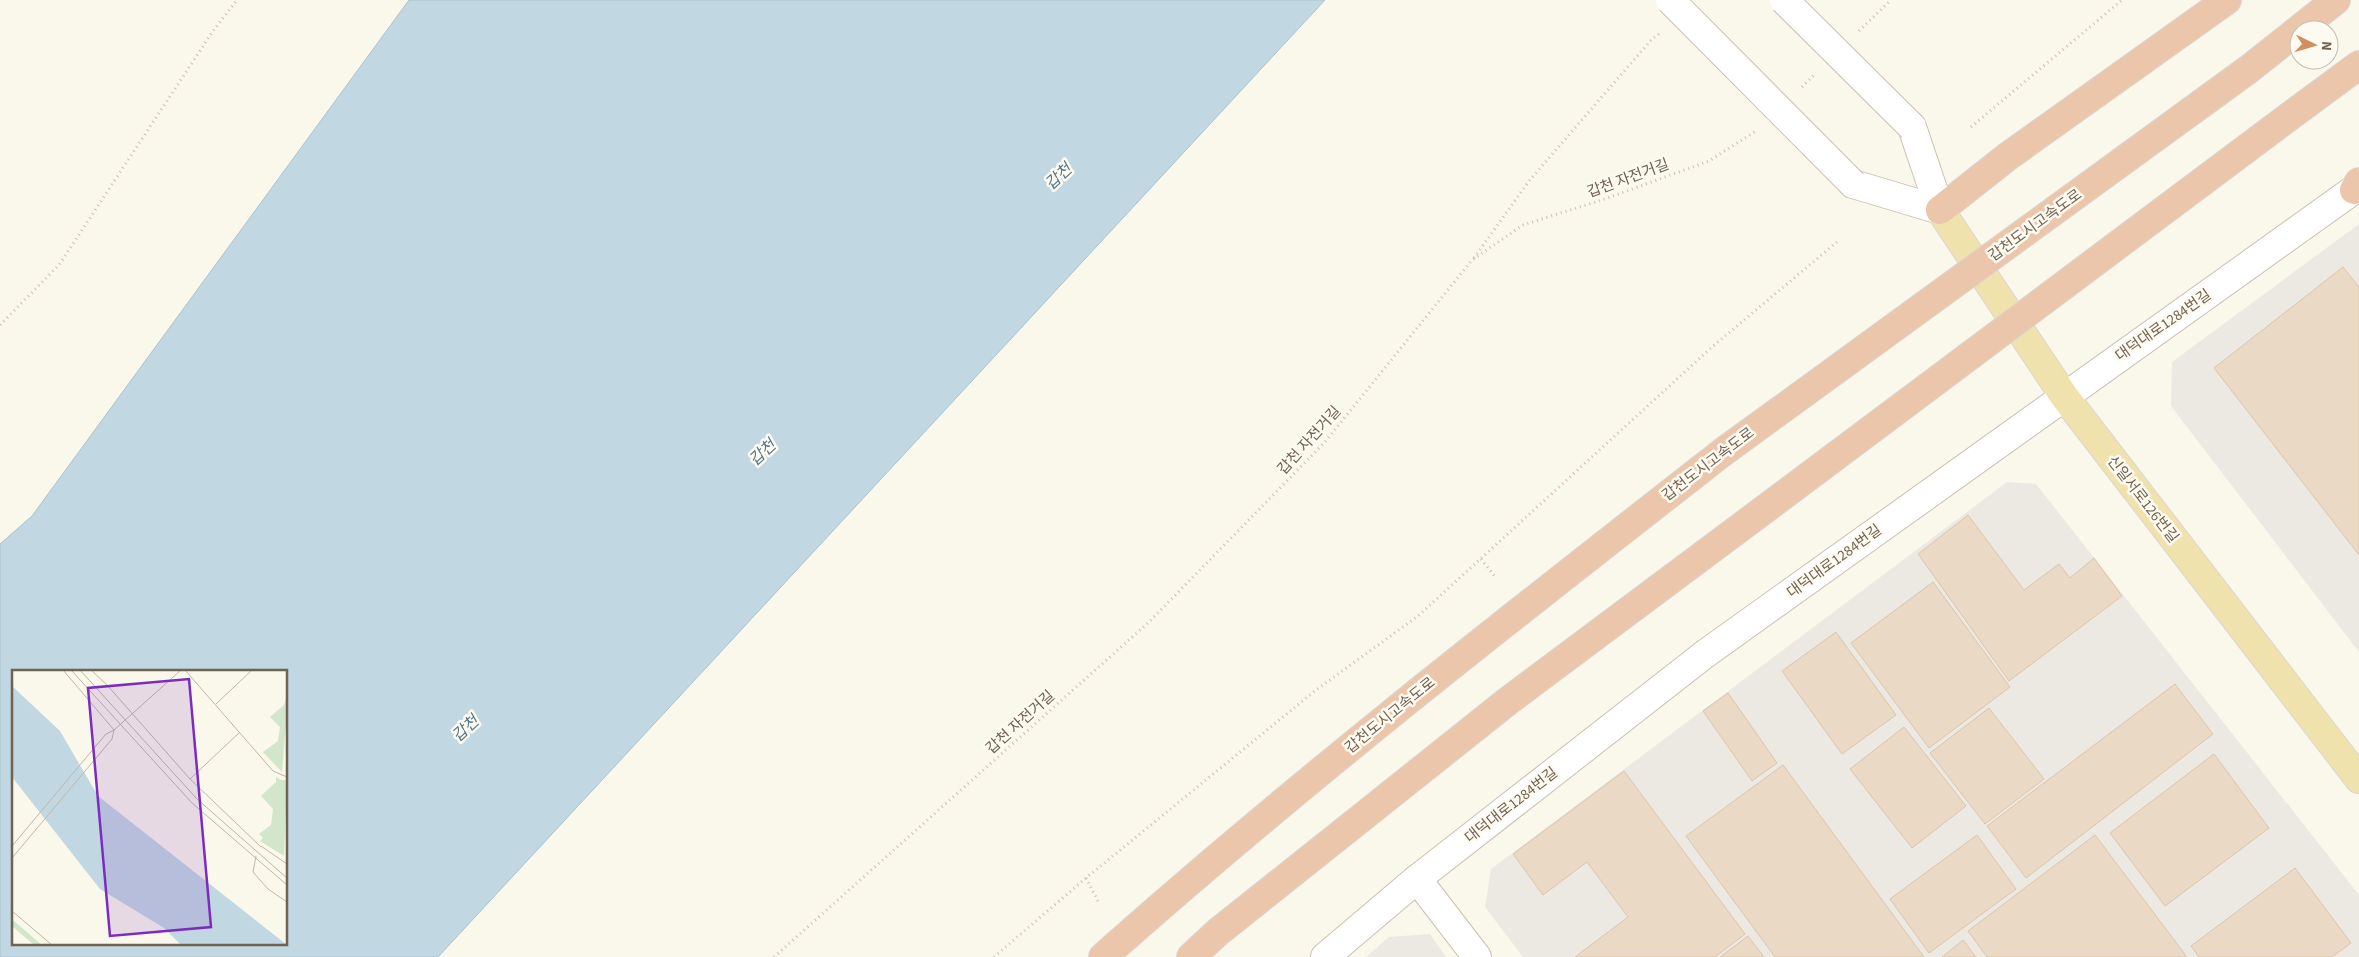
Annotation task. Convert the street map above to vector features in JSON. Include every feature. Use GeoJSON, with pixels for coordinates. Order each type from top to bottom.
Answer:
{"type":"FeatureCollection","features":[{"type":"Feature","properties":{"kind":"highway"},"geometry":{"type":"LineString","coordinates":[[1940,210],[2007,157],[2227,0]]}},
{"type":"Feature","properties":{"kind":"highway","name":"갑천도시고속도로"},"geometry":{"type":"LineString","coordinates":[[1103,957],[1184,885],[1464,655],[1723,452],[2249,68],[2336,0]]}},
{"type":"Feature","properties":{"kind":"highway"},"geometry":{"type":"LineString","coordinates":[[1191,957],[1218,932],[1508,701],[2359,65]]}},
{"type":"Feature","properties":{"kind":"main road","name":"신일서로126번길"},"geometry":{"type":"LineString","coordinates":[[1940,210],[2064,396],[2359,779]]}},
{"type":"Feature","properties":{"kind":"street"},"geometry":{"type":"LineString","coordinates":[[1670,0],[1853,184],[1940,210]]}},
{"type":"Feature","properties":{"kind":"street"},"geometry":{"type":"LineString","coordinates":[[1784,0],[1912,126],[1940,210]]}},
{"type":"Feature","properties":{"kind":"street","name":"대덕대로1284번길"},"geometry":{"type":"LineString","coordinates":[[1325,957],[1417,879],[1704,654],[2357,186]]}},
{"type":"Feature","properties":{"kind":"street"},"geometry":{"type":"LineString","coordinates":[[1417,879],[1477,957]]}},
{"type":"Feature","properties":{"kind":"path"},"geometry":{"type":"LineString","coordinates":[[0,325],[59,265],[213,31],[237,0]]}},
{"type":"Feature","properties":{"kind":"path"},"geometry":{"type":"LineString","coordinates":[[1858,32],[1891,0]]}},
{"type":"Feature","properties":{"kind":"path"},"geometry":{"type":"LineString","coordinates":[[1971,127],[2122,0]]}},
{"type":"Feature","properties":{"kind":"path"},"geometry":{"type":"LineString","coordinates":[[1472,260],[1529,181],[1652,39],[1667,28]]}},
{"type":"Feature","properties":{"kind":"path"},"geometry":{"type":"LineString","coordinates":[[1797,92],[1818,72]]}},
{"type":"Feature","properties":{"kind":"path","name":"갑천 자전거길"},"geometry":{"type":"LineString","coordinates":[[774,957],[1148,623],[1325,442],[1472,260],[1523,225],[1605,200],[1709,161],[1754,133],[1761,126]]}},
{"type":"Feature","properties":{"kind":"path"},"geometry":{"type":"LineString","coordinates":[[994,957],[1086,878],[1316,690],[1418,616],[1712,347],[1837,242]]}},
{"type":"Feature","properties":{"kind":"path"},"geometry":{"type":"LineString","coordinates":[[1480,559],[1496,578]]}},
{"type":"Feature","properties":{"kind":"path"},"geometry":{"type":"LineString","coordinates":[[1086,878],[1098,901]]}},
{"type":"Feature","properties":{"kind":"shaded area"},"geometry":{"type":"Polygon","coordinates":[[[2359,224],[2359,652],[2171,406],[2172,362],[2359,224]]]}},
{"type":"Feature","properties":{"kind":"shaded area"},"geometry":{"type":"Polygon","coordinates":[[[2007,482],[2036,484],[2359,895],[2359,957],[1523,957],[1485,907],[1491,869],[2007,482]]]}},
{"type":"Feature","properties":{"kind":"shaded area"},"geometry":{"type":"Polygon","coordinates":[[[1430,934],[1446,957],[1366,957],[1389,937],[1430,934]]]}},
{"type":"Feature","properties":{"kind":"water","name":"갑천"},"geometry":{"type":"Polygon","coordinates":[[[409,0],[1325,0],[438,957],[0,957],[0,544],[32,516],[409,0]]]}},
{"type":"Feature","properties":{"kind":"building"},"geometry":{"type":"Polygon","coordinates":[[[2343,267],[2359,287],[2359,555],[2214,368],[2343,267]]]}},
{"type":"Feature","properties":{"kind":"building"},"geometry":{"type":"Polygon","coordinates":[[[1968,515],[2024,590],[2059,564],[2070,578],[2094,558],[2122,596],[2009,681],[1918,554],[1968,515]]]}},
{"type":"Feature","properties":{"kind":"building"},"geometry":{"type":"Polygon","coordinates":[[[1933,582],[2010,687],[1929,748],[1851,643],[1933,582]]]}},
{"type":"Feature","properties":{"kind":"building"},"geometry":{"type":"Polygon","coordinates":[[[1836,632],[1896,715],[1842,754],[1782,671],[1836,632]]]}},
{"type":"Feature","properties":{"kind":"building"},"geometry":{"type":"Polygon","coordinates":[[[2175,684],[2213,734],[2026,878],[1987,826],[2175,684]]]}},
{"type":"Feature","properties":{"kind":"building"},"geometry":{"type":"Polygon","coordinates":[[[1728,693],[1777,763],[1752,781],[1703,711],[1728,693]]]}},
{"type":"Feature","properties":{"kind":"building"},"geometry":{"type":"Polygon","coordinates":[[[1989,708],[2044,779],[1985,824],[1930,753],[1989,708]]]}},
{"type":"Feature","properties":{"kind":"building"},"geometry":{"type":"Polygon","coordinates":[[[1904,727],[1966,806],[1912,848],[1850,769],[1904,727]]]}},
{"type":"Feature","properties":{"kind":"building"},"geometry":{"type":"Polygon","coordinates":[[[2214,754],[2269,828],[2165,906],[2110,833],[2214,754]]]}},
{"type":"Feature","properties":{"kind":"building"},"geometry":{"type":"Polygon","coordinates":[[[1783,765],[1924,957],[1775,957],[1686,836],[1783,765]]]}},
{"type":"Feature","properties":{"kind":"building"},"geometry":{"type":"Polygon","coordinates":[[[1624,771],[1745,934],[1715,957],[1575,957],[1628,917],[1587,862],[1543,895],[1513,854],[1624,771]]]}},
{"type":"Feature","properties":{"kind":"building"},"geometry":{"type":"Polygon","coordinates":[[[1977,835],[2016,889],[1929,953],[1890,899],[1977,835]]]}},
{"type":"Feature","properties":{"kind":"building"},"geometry":{"type":"Polygon","coordinates":[[[2095,835],[2187,957],[1987,957],[1968,931],[2095,835]]]}},
{"type":"Feature","properties":{"kind":"building"},"geometry":{"type":"Polygon","coordinates":[[[2295,868],[2351,943],[2332,957],[2199,957],[2191,946],[2295,868]]]}},
{"type":"Feature","properties":{"kind":"building"},"geometry":{"type":"Polygon","coordinates":[[[1748,936],[1764,957],[1720,957],[1748,936]]]}},
{"type":"Feature","properties":{"kind":"building"},"geometry":{"type":"Polygon","coordinates":[[[1963,940],[1976,957],[1942,957],[1963,940]]]}}]}
